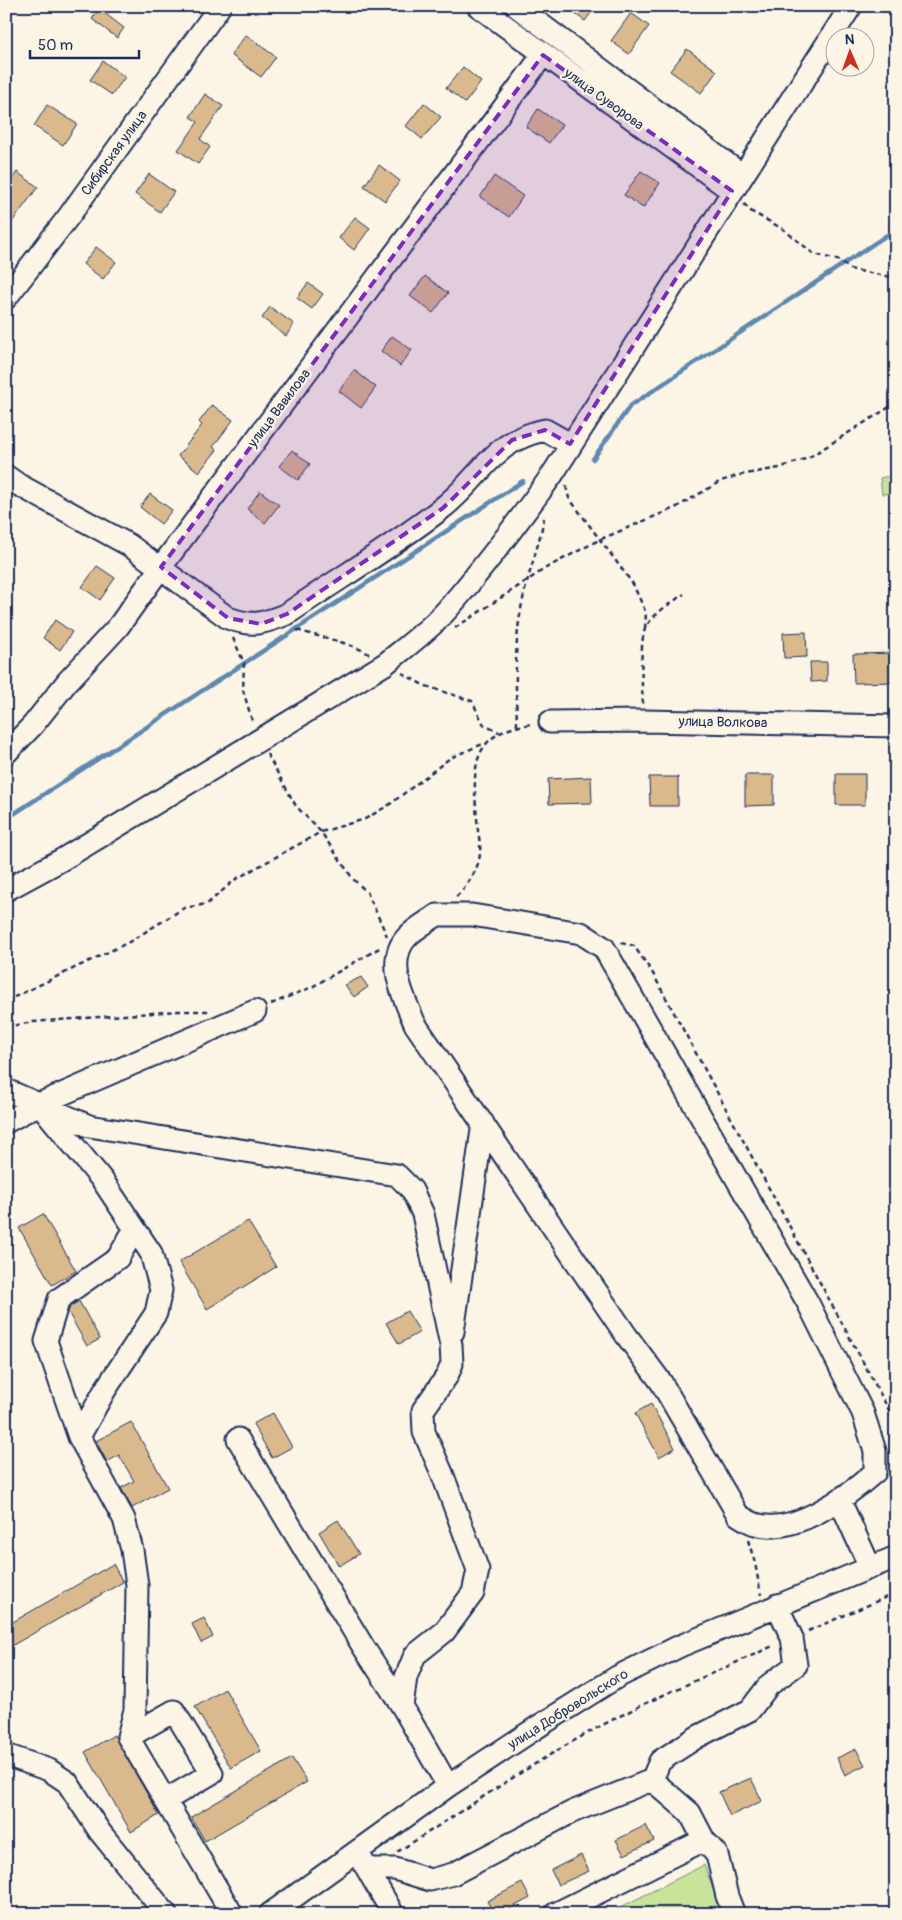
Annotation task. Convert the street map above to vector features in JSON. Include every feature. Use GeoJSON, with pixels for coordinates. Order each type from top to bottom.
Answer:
{"type":"FeatureCollection","features":[{"type":"Feature","properties":{"kind":"street","name":"Сибирская улица"},"geometry":{"type":"LineString","coordinates":[[6,298],[69,216],[220,6]]}},
{"type":"Feature","properties":{"kind":"street","name":"улица Суворова"},"geometry":{"type":"LineString","coordinates":[[478,6],[543,55],[737,183]]}},
{"type":"Feature","properties":{"kind":"street","name":"улица Суворова"},"geometry":{"type":"LineString","coordinates":[[516,6],[737,183]]}},
{"type":"Feature","properties":{"kind":"street"},"geometry":{"type":"LineString","coordinates":[[6,890],[63,859],[385,664],[419,637],[445,612],[509,534],[566,452],[851,6]]}},
{"type":"Feature","properties":{"kind":"street","name":"улица Вавилова"},"geometry":{"type":"LineString","coordinates":[[6,753],[34,725],[67,682],[118,627],[160,567],[543,55]]}},
{"type":"Feature","properties":{"kind":"street"},"geometry":{"type":"LineString","coordinates":[[6,476],[129,545],[228,618],[244,624],[261,624],[287,614],[443,508],[494,454],[512,440],[545,430],[566,452]]}},
{"type":"Feature","properties":{"kind":"street","name":"улица Волкова"},"geometry":{"type":"LineString","coordinates":[[550,722],[644,721],[896,726]]}},
{"type":"Feature","properties":{"kind":"street"},"geometry":{"type":"LineString","coordinates":[[472,915],[581,933],[604,948],[808,1303],[863,1413],[875,1451],[875,1472],[840,1501],[794,1522],[756,1524],[738,1515],[662,1382],[626,1335],[415,1024],[399,986],[397,954],[407,936],[436,916],[472,915]]}},
{"type":"Feature","properties":{"kind":"street"},"geometry":{"type":"LineString","coordinates":[[6,1122],[39,1104],[255,1011]]}},
{"type":"Feature","properties":{"kind":"street"},"geometry":{"type":"LineString","coordinates":[[6,1090],[89,1126],[397,1175],[412,1190],[423,1214],[451,1345],[452,1364],[447,1376],[423,1410],[424,1432],[478,1570],[473,1593],[444,1632],[415,1655],[406,1677],[402,1706]]}},
{"type":"Feature","properties":{"kind":"street"},"geometry":{"type":"LineString","coordinates":[[39,1104],[103,1182],[151,1253],[161,1290],[156,1313],[105,1390],[79,1437]]}},
{"type":"Feature","properties":{"kind":"street"},"geometry":{"type":"LineString","coordinates":[[451,1345],[483,1123]]}},
{"type":"Feature","properties":{"kind":"street"},"geometry":{"type":"LineString","coordinates":[[134,1230],[118,1258],[59,1299],[46,1341],[79,1437],[124,1519],[132,1550],[137,1584],[135,1710],[128,1737],[232,1914]]}},
{"type":"Feature","properties":{"kind":"street"},"geometry":{"type":"LineString","coordinates":[[238,1439],[364,1648],[402,1706],[448,1786]]}},
{"type":"Feature","properties":{"kind":"street"},"geometry":{"type":"LineString","coordinates":[[840,1501],[870,1567]]}},
{"type":"Feature","properties":{"kind":"street","name":"улица Добровольского"},"geometry":{"type":"LineString","coordinates":[[280,1910],[356,1852],[448,1786],[617,1677],[680,1646],[896,1557]]}},
{"type":"Feature","properties":{"kind":"street"},"geometry":{"type":"LineString","coordinates":[[368,1869],[395,1869],[430,1880],[453,1874],[572,1812],[652,1780],[660,1761],[697,1737],[750,1710],[769,1685],[796,1665],[792,1638],[777,1605]]}},
{"type":"Feature","properties":{"kind":"street"},"geometry":{"type":"LineString","coordinates":[[128,1737],[174,1712],[212,1773],[166,1800]]}},
{"type":"Feature","properties":{"kind":"street"},"geometry":{"type":"LineString","coordinates":[[6,1755],[48,1770],[67,1782],[100,1832],[166,1914]]}},
{"type":"Feature","properties":{"kind":"street"},"geometry":{"type":"LineString","coordinates":[[652,1780],[690,1813],[704,1840],[717,1855],[727,1896],[734,1914]]}},
{"type":"Feature","properties":{"kind":"street"},"geometry":{"type":"LineString","coordinates":[[555,1914],[704,1840]]}},
{"type":"Feature","properties":{"kind":"street"},"geometry":{"type":"LineString","coordinates":[[356,1852],[368,1869],[393,1914]]}},
{"type":"Feature","properties":{"kind":"path"},"geometry":{"type":"LineString","coordinates":[[737,183],[752,212],[783,229],[814,254],[841,261],[849,269],[896,278]]}},
{"type":"Feature","properties":{"kind":"path"},"geometry":{"type":"LineString","coordinates":[[447,632],[465,623],[526,582],[599,540],[677,507],[740,474],[779,468],[808,458],[896,403]]}},
{"type":"Feature","properties":{"kind":"path"},"geometry":{"type":"LineString","coordinates":[[566,452],[569,498],[633,584],[646,613],[642,663],[644,721]]}},
{"type":"Feature","properties":{"kind":"path"},"geometry":{"type":"LineString","coordinates":[[518,726],[517,649],[520,615],[526,582],[539,544],[544,514]]}},
{"type":"Feature","properties":{"kind":"path"},"geometry":{"type":"LineString","coordinates":[[645,628],[665,606],[684,594]]}},
{"type":"Feature","properties":{"kind":"path"},"geometry":{"type":"LineString","coordinates":[[228,618],[236,649],[244,663],[244,690],[260,740],[279,780],[296,806],[321,832],[339,855],[353,879],[367,892],[389,942]]}},
{"type":"Feature","properties":{"kind":"path"},"geometry":{"type":"LineString","coordinates":[[6,1001],[129,942],[184,908],[207,904],[236,879],[321,832],[365,819],[389,806],[450,758],[486,743],[499,732],[518,726],[550,722]]}},
{"type":"Feature","properties":{"kind":"path"},"geometry":{"type":"LineString","coordinates":[[436,916],[465,888],[475,871],[480,854],[474,770],[486,743]]}},
{"type":"Feature","properties":{"kind":"path"},"geometry":{"type":"LineString","coordinates":[[617,942],[634,946],[652,972],[896,1423]]}},
{"type":"Feature","properties":{"kind":"path"},"geometry":{"type":"LineString","coordinates":[[255,1011],[312,987],[382,946]]}},
{"type":"Feature","properties":{"kind":"path"},"geometry":{"type":"LineString","coordinates":[[6,1027],[33,1022],[81,1018],[178,1011],[217,1011]]}},
{"type":"Feature","properties":{"kind":"path"},"geometry":{"type":"LineString","coordinates":[[738,1515],[756,1563],[760,1593],[763,1599],[777,1605]]}},
{"type":"Feature","properties":{"kind":"path"},"geometry":{"type":"LineString","coordinates":[[392,1855],[536,1762],[588,1733],[642,1706],[896,1593]]}},
{"type":"Feature","properties":{"kind":"highlighted area"},"geometry":{"type":"Polygon","coordinates":[[[543,55],[732,191],[570,444],[545,430],[512,440],[443,508],[287,614],[261,624],[228,618],[161,567],[543,55]]]}},
{"type":"Feature","properties":{"kind":"green space"},"geometry":{"type":"Polygon","coordinates":[[[896,466],[896,493],[882,494],[880,478],[894,475],[896,466]]]}},
{"type":"Feature","properties":{"kind":"green space"},"geometry":{"type":"Polygon","coordinates":[[[704,1865],[723,1914],[607,1914],[704,1865]]]}},
{"type":"Feature","properties":{"kind":"building"},"geometry":{"type":"Polygon","coordinates":[[[564,6],[596,6],[585,21],[564,6]]]}},
{"type":"Feature","properties":{"kind":"building"},"geometry":{"type":"Polygon","coordinates":[[[99,9],[124,28],[117,38],[92,19],[99,9]]]}},
{"type":"Feature","properties":{"kind":"building"},"geometry":{"type":"Polygon","coordinates":[[[631,13],[649,26],[629,54],[611,41],[631,13]]]}},
{"type":"Feature","properties":{"kind":"building"},"geometry":{"type":"Polygon","coordinates":[[[246,35],[276,57],[261,77],[231,55],[246,35]]]}},
{"type":"Feature","properties":{"kind":"building"},"geometry":{"type":"Polygon","coordinates":[[[687,49],[717,71],[701,93],[670,71],[687,49]]]}},
{"type":"Feature","properties":{"kind":"building"},"geometry":{"type":"Polygon","coordinates":[[[103,61],[125,77],[112,95],[90,80],[103,61]]]}},
{"type":"Feature","properties":{"kind":"building"},"geometry":{"type":"Polygon","coordinates":[[[463,67],[481,82],[465,103],[446,88],[463,67]]]}},
{"type":"Feature","properties":{"kind":"building"},"geometry":{"type":"Polygon","coordinates":[[[205,94],[223,106],[200,139],[210,147],[198,164],[178,150],[198,122],[190,117],[205,94]]]}},
{"type":"Feature","properties":{"kind":"building"},"geometry":{"type":"Polygon","coordinates":[[[424,103],[441,117],[422,139],[406,126],[424,103]]]}},
{"type":"Feature","properties":{"kind":"building"},"geometry":{"type":"Polygon","coordinates":[[[47,105],[77,124],[63,145],[34,126],[47,105]]]}},
{"type":"Feature","properties":{"kind":"building"},"geometry":{"type":"Polygon","coordinates":[[[538,109],[562,125],[549,143],[526,127],[538,109]]]}},
{"type":"Feature","properties":{"kind":"building"},"geometry":{"type":"Polygon","coordinates":[[[379,165],[400,181],[385,201],[364,186],[379,165]]]}},
{"type":"Feature","properties":{"kind":"building"},"geometry":{"type":"Polygon","coordinates":[[[641,171],[660,183],[643,208],[624,195],[641,171]]]}},
{"type":"Feature","properties":{"kind":"building"},"geometry":{"type":"Polygon","coordinates":[[[17,172],[38,187],[6,230],[6,187],[17,172]]]}},
{"type":"Feature","properties":{"kind":"building"},"geometry":{"type":"Polygon","coordinates":[[[149,174],[174,192],[160,212],[135,194],[149,174]]]}},
{"type":"Feature","properties":{"kind":"building"},"geometry":{"type":"Polygon","coordinates":[[[494,176],[523,196],[509,217],[480,197],[494,176]]]}},
{"type":"Feature","properties":{"kind":"building"},"geometry":{"type":"Polygon","coordinates":[[[355,217],[370,228],[354,250],[339,238],[355,217]]]}},
{"type":"Feature","properties":{"kind":"building"},"geometry":{"type":"Polygon","coordinates":[[[96,247],[116,262],[103,279],[83,264],[96,247]]]}},
{"type":"Feature","properties":{"kind":"building"},"geometry":{"type":"Polygon","coordinates":[[[425,276],[448,293],[433,313],[410,296],[425,276]]]}},
{"type":"Feature","properties":{"kind":"building"},"geometry":{"type":"Polygon","coordinates":[[[308,283],[323,294],[312,309],[297,298],[308,283]]]}},
{"type":"Feature","properties":{"kind":"building"},"geometry":{"type":"Polygon","coordinates":[[[270,307],[294,324],[286,336],[262,318],[270,307]]]}},
{"type":"Feature","properties":{"kind":"building"},"geometry":{"type":"Polygon","coordinates":[[[392,336],[412,350],[400,366],[381,351],[392,336]]]}},
{"type":"Feature","properties":{"kind":"building"},"geometry":{"type":"Polygon","coordinates":[[[354,370],[376,387],[361,408],[339,391],[354,370]]]}},
{"type":"Feature","properties":{"kind":"building"},"geometry":{"type":"Polygon","coordinates":[[[212,405],[233,420],[213,447],[217,450],[199,472],[178,456],[202,425],[199,422],[212,405]]]}},
{"type":"Feature","properties":{"kind":"building"},"geometry":{"type":"Polygon","coordinates":[[[292,450],[310,464],[298,480],[279,466],[292,450]]]}},
{"type":"Feature","properties":{"kind":"building"},"geometry":{"type":"Polygon","coordinates":[[[260,491],[279,505],[265,523],[247,509],[260,491]]]}},
{"type":"Feature","properties":{"kind":"building"},"geometry":{"type":"Polygon","coordinates":[[[150,494],[172,510],[161,524],[140,507],[150,494]]]}},
{"type":"Feature","properties":{"kind":"building"},"geometry":{"type":"Polygon","coordinates":[[[97,566],[115,578],[100,600],[82,587],[97,566]]]}},
{"type":"Feature","properties":{"kind":"building"},"geometry":{"type":"Polygon","coordinates":[[[55,620],[72,632],[60,650],[43,638],[55,620]]]}},
{"type":"Feature","properties":{"kind":"building"},"geometry":{"type":"Polygon","coordinates":[[[806,632],[807,657],[784,658],[783,633],[806,632]]]}},
{"type":"Feature","properties":{"kind":"building"},"geometry":{"type":"Polygon","coordinates":[[[896,653],[896,682],[854,683],[853,654],[896,653]]]}},
{"type":"Feature","properties":{"kind":"building"},"geometry":{"type":"Polygon","coordinates":[[[810,662],[827,662],[827,681],[811,682],[810,662]]]}},
{"type":"Feature","properties":{"kind":"building"},"geometry":{"type":"Polygon","coordinates":[[[836,774],[865,774],[865,805],[836,805],[836,774]]]}},
{"type":"Feature","properties":{"kind":"building"},"geometry":{"type":"Polygon","coordinates":[[[745,775],[774,775],[774,805],[745,806],[745,775]]]}},
{"type":"Feature","properties":{"kind":"building"},"geometry":{"type":"Polygon","coordinates":[[[591,777],[592,803],[549,804],[548,779],[591,777]]]}},
{"type":"Feature","properties":{"kind":"building"},"geometry":{"type":"Polygon","coordinates":[[[649,777],[678,777],[678,806],[650,806],[649,777]]]}},
{"type":"Feature","properties":{"kind":"building"},"geometry":{"type":"Polygon","coordinates":[[[361,977],[368,987],[354,997],[345,985],[361,977]]]}},
{"type":"Feature","properties":{"kind":"building"},"geometry":{"type":"Polygon","coordinates":[[[43,1214],[76,1271],[52,1285],[19,1228],[43,1214]]]}},
{"type":"Feature","properties":{"kind":"building"},"geometry":{"type":"Polygon","coordinates":[[[248,1221],[276,1267],[207,1309],[179,1262],[248,1221]]]}},
{"type":"Feature","properties":{"kind":"building"},"geometry":{"type":"Polygon","coordinates":[[[79,1301],[100,1339],[87,1346],[68,1312],[70,1307],[79,1301]]]}},
{"type":"Feature","properties":{"kind":"building"},"geometry":{"type":"Polygon","coordinates":[[[407,1311],[420,1332],[399,1344],[386,1323],[407,1311]]]}},
{"type":"Feature","properties":{"kind":"building"},"geometry":{"type":"Polygon","coordinates":[[[651,1404],[675,1448],[659,1457],[635,1413],[651,1404]]]}},
{"type":"Feature","properties":{"kind":"building"},"geometry":{"type":"Polygon","coordinates":[[[273,1413],[292,1447],[272,1458],[253,1424],[273,1413]]]}},
{"type":"Feature","properties":{"kind":"building"},"geometry":{"type":"Polygon","coordinates":[[[131,1422],[168,1488],[132,1508],[121,1488],[134,1481],[119,1455],[107,1462],[96,1441],[131,1422]]]}},
{"type":"Feature","properties":{"kind":"building"},"geometry":{"type":"Polygon","coordinates":[[[338,1520],[359,1554],[339,1566],[319,1532],[338,1520]]]}},
{"type":"Feature","properties":{"kind":"building"},"geometry":{"type":"Polygon","coordinates":[[[113,1564],[123,1582],[6,1649],[6,1626],[113,1564]]]}},
{"type":"Feature","properties":{"kind":"building"},"geometry":{"type":"Polygon","coordinates":[[[204,1618],[213,1637],[201,1643],[192,1624],[204,1618]]]}},
{"type":"Feature","properties":{"kind":"building"},"geometry":{"type":"Polygon","coordinates":[[[225,1689],[261,1751],[231,1768],[195,1707],[225,1689]]]}},
{"type":"Feature","properties":{"kind":"building"},"geometry":{"type":"Polygon","coordinates":[[[114,1735],[159,1815],[131,1832],[85,1752],[114,1735]]]}},
{"type":"Feature","properties":{"kind":"building"},"geometry":{"type":"Polygon","coordinates":[[[856,1749],[865,1765],[845,1775],[837,1758],[856,1749]]]}},
{"type":"Feature","properties":{"kind":"building"},"geometry":{"type":"Polygon","coordinates":[[[292,1758],[307,1782],[205,1841],[191,1817],[292,1758]]]}},
{"type":"Feature","properties":{"kind":"building"},"geometry":{"type":"Polygon","coordinates":[[[751,1778],[762,1801],[730,1816],[719,1792],[751,1778]]]}},
{"type":"Feature","properties":{"kind":"building"},"geometry":{"type":"Polygon","coordinates":[[[646,1825],[654,1841],[624,1855],[616,1840],[646,1825]]]}},
{"type":"Feature","properties":{"kind":"building"},"geometry":{"type":"Polygon","coordinates":[[[581,1855],[589,1871],[558,1885],[551,1870],[581,1855]]]}},
{"type":"Feature","properties":{"kind":"building"},"geometry":{"type":"Polygon","coordinates":[[[522,1883],[530,1898],[500,1914],[494,1914],[487,1901],[522,1883]]]}},
{"type":"Feature","properties":{"kind":"waterway"},"geometry":{"type":"LineString","coordinates":[[593,459],[630,406],[896,229]]}},
{"type":"Feature","properties":{"kind":"waterway"},"geometry":{"type":"LineString","coordinates":[[6,819],[523,481]]}}]}
